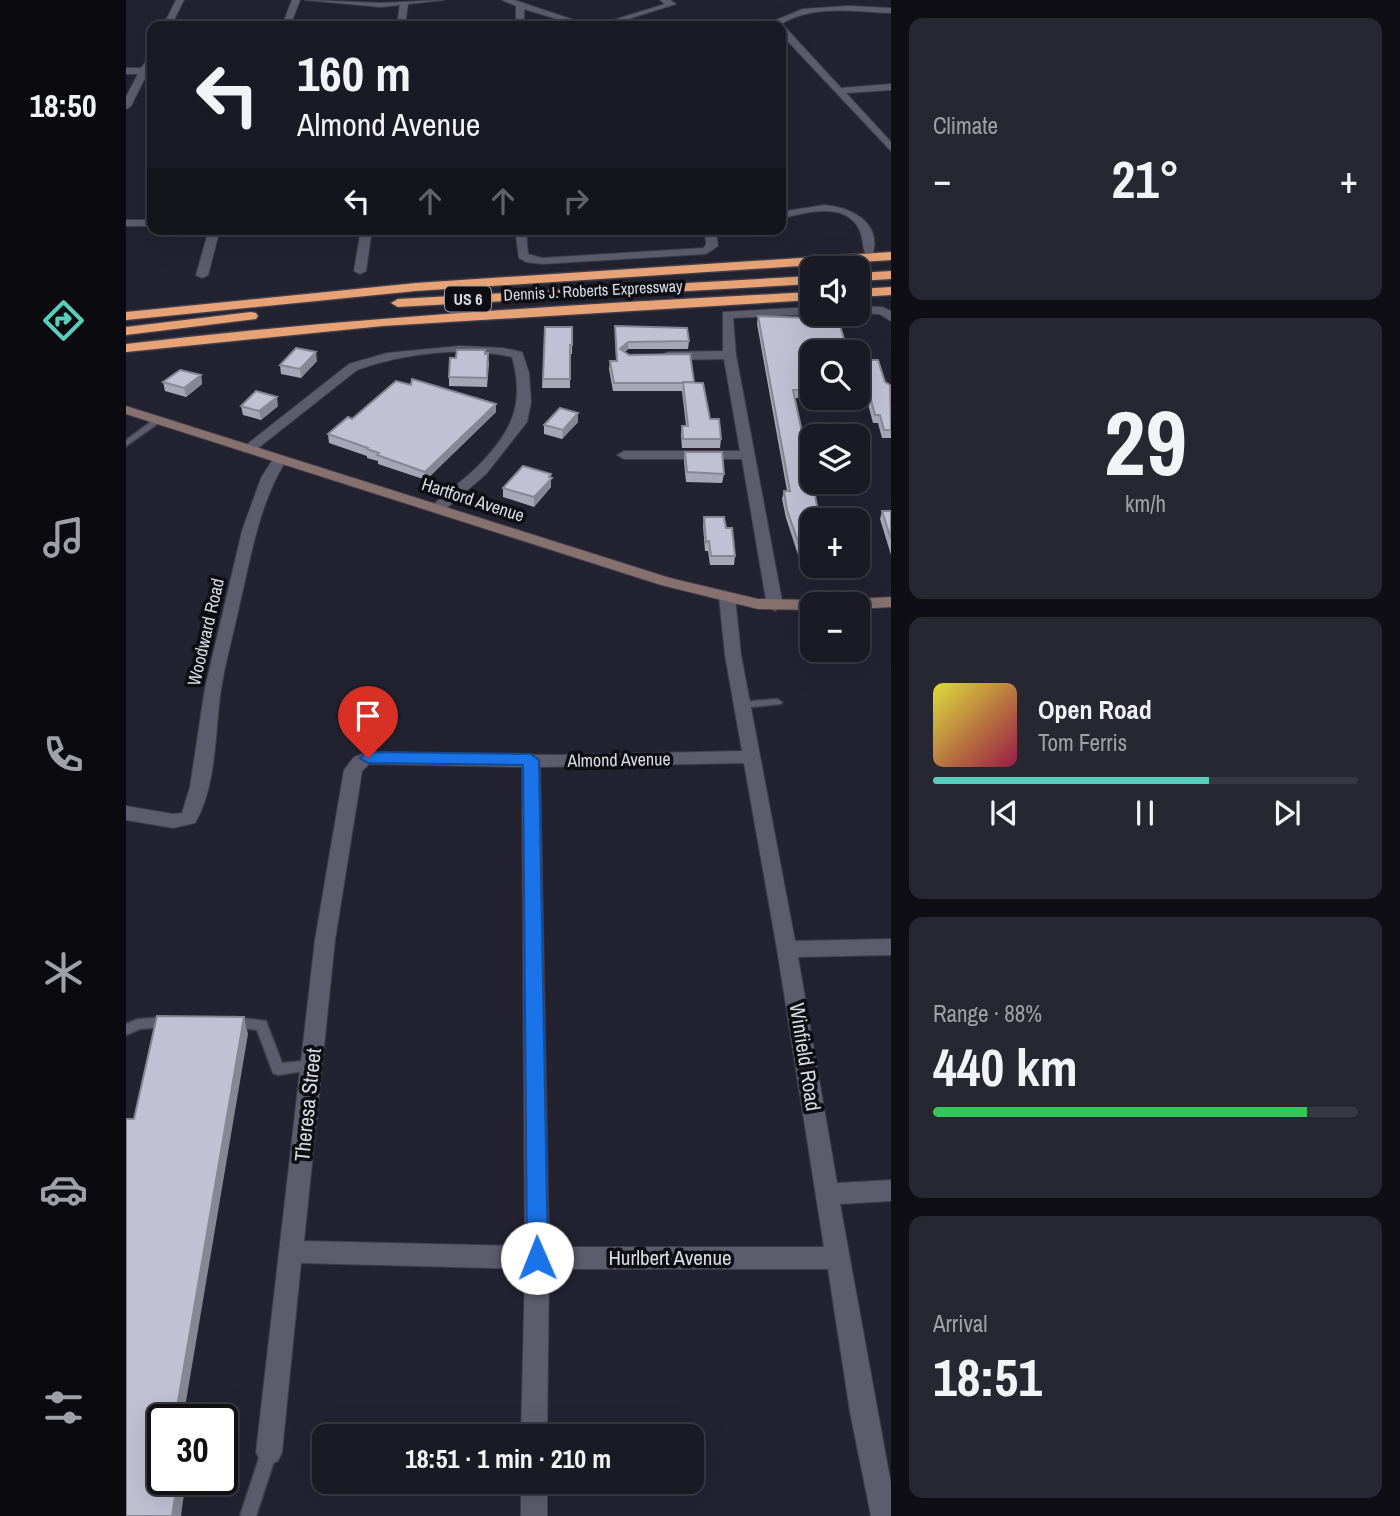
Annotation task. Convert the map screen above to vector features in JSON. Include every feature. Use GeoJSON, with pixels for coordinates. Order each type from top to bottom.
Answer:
{"type":"FeatureCollection","features":[{"type":"Feature","properties":{"kind":"highway"},"geometry":{"type":"LineString","coordinates":[[126,302],[314,283],[575,275],[891,258]]}},
{"type":"Feature","properties":{"kind":"highway"},"geometry":{"type":"LineString","coordinates":[[126,316],[253,302],[575,275]]}},
{"type":"Feature","properties":{"kind":"highway"},"geometry":{"type":"LineString","coordinates":[[870,276],[891,275]]}},
{"type":"Feature","properties":{"kind":"highway","name":"Dennis J. Roberts Expressway"},"geometry":{"type":"LineString","coordinates":[[126,331],[364,306],[800,281]]}},
{"type":"Feature","properties":{"kind":"highway"},"geometry":{"type":"LineString","coordinates":[[870,292],[891,291]]}},
{"type":"Feature","properties":{"kind":"highway","name":"Dennis J. Roberts Expressway"},"geometry":{"type":"LineString","coordinates":[[126,348],[382,321],[800,297]]}},
{"type":"Feature","properties":{"kind":"highway"},"geometry":{"type":"LineString","coordinates":[[870,299],[891,298]]}},
{"type":"Feature","properties":{"kind":"main road","name":"Hartford Avenue"},"geometry":{"type":"LineString","coordinates":[[126,410],[649,577],[727,597],[775,606],[800,605]]}},
{"type":"Feature","properties":{"kind":"main road"},"geometry":{"type":"LineString","coordinates":[[870,603],[891,602]]}},
{"type":"Feature","properties":{"kind":"street"},"geometry":{"type":"LineString","coordinates":[[170,21],[180,0]]}},
{"type":"Feature","properties":{"kind":"street"},"geometry":{"type":"LineString","coordinates":[[288,21],[296,0]]}},
{"type":"Feature","properties":{"kind":"street"},"geometry":{"type":"LineString","coordinates":[[309,0],[342,4],[404,4],[440,0]]}},
{"type":"Feature","properties":{"kind":"street"},"geometry":{"type":"LineString","coordinates":[[506,0],[572,21]]}},
{"type":"Feature","properties":{"kind":"street"},"geometry":{"type":"LineString","coordinates":[[615,21],[672,4],[664,0]]}},
{"type":"Feature","properties":{"kind":"street"},"geometry":{"type":"LineString","coordinates":[[402,21],[404,4]]}},
{"type":"Feature","properties":{"kind":"street"},"geometry":{"type":"LineString","coordinates":[[520,5],[520,21]]}},
{"type":"Feature","properties":{"kind":"street"},"geometry":{"type":"LineString","coordinates":[[780,21],[803,11],[889,12]]}},
{"type":"Feature","properties":{"kind":"street"},"geometry":{"type":"LineString","coordinates":[[786,34],[891,148]]}},
{"type":"Feature","properties":{"kind":"street"},"geometry":{"type":"LineString","coordinates":[[126,106],[147,65]]}},
{"type":"Feature","properties":{"kind":"street"},"geometry":{"type":"LineString","coordinates":[[126,71],[144,71]]}},
{"type":"Feature","properties":{"kind":"street"},"geometry":{"type":"LineString","coordinates":[[138,83],[147,83]]}},
{"type":"Feature","properties":{"kind":"street"},"geometry":{"type":"LineString","coordinates":[[838,91],[891,87]]}},
{"type":"Feature","properties":{"kind":"street"},"geometry":{"type":"LineString","coordinates":[[786,215],[820,208],[850,212],[868,232],[869,251]]}},
{"type":"Feature","properties":{"kind":"street"},"geometry":{"type":"LineString","coordinates":[[126,223],[147,223]]}},
{"type":"Feature","properties":{"kind":"street"},"geometry":{"type":"LineString","coordinates":[[202,275],[213,235]]}},
{"type":"Feature","properties":{"kind":"street"},"geometry":{"type":"LineString","coordinates":[[360,271],[366,235]]}},
{"type":"Feature","properties":{"kind":"street"},"geometry":{"type":"LineString","coordinates":[[521,235],[523,256],[530,260],[553,261],[709,250],[712,246],[711,235]]}},
{"type":"Feature","properties":{"kind":"street"},"geometry":{"type":"LineString","coordinates":[[775,606],[730,355],[727,314],[800,311]]}},
{"type":"Feature","properties":{"kind":"street"},"geometry":{"type":"LineString","coordinates":[[870,311],[882,312],[891,317]]}},
{"type":"Feature","properties":{"kind":"street"},"geometry":{"type":"LineString","coordinates":[[248,449],[353,367],[372,359],[421,352],[506,352],[518,355],[523,373],[524,402],[520,422],[481,471],[437,509]]}},
{"type":"Feature","properties":{"kind":"street"},"geometry":{"type":"LineString","coordinates":[[653,356],[730,355]]}},
{"type":"Feature","properties":{"kind":"street"},"geometry":{"type":"LineString","coordinates":[[624,454],[750,455]]}},
{"type":"Feature","properties":{"kind":"street","name":"Woodward Road"},"geometry":{"type":"LineString","coordinates":[[126,813],[173,821],[189,818],[199,787],[213,688],[249,531],[268,478],[279,459]]}},
{"type":"Feature","properties":{"kind":"street","name":"Winfield Road"},"geometry":{"type":"LineString","coordinates":[[727,597],[733,655],[787,949],[863,1412],[886,1507]]}},
{"type":"Feature","properties":{"kind":"street","name":"Almond Avenue"},"geometry":{"type":"LineString","coordinates":[[360,761],[368,758],[531,760],[752,757]]}},
{"type":"Feature","properties":{"kind":"street"},"geometry":{"type":"LineString","coordinates":[[531,760],[537,1258],[534,1424]]}},
{"type":"Feature","properties":{"kind":"street","name":"Theresa Street"},"geometry":{"type":"LineString","coordinates":[[269,1452],[325,940],[354,771],[360,761]]}},
{"type":"Feature","properties":{"kind":"street"},"geometry":{"type":"LineString","coordinates":[[787,949],[891,947]]}},
{"type":"Feature","properties":{"kind":"street"},"geometry":{"type":"LineString","coordinates":[[827,1194],[891,1190]]}},
{"type":"Feature","properties":{"kind":"street","name":"Hurlbert Avenue"},"geometry":{"type":"LineString","coordinates":[[292,1252],[537,1258],[838,1258]]}},
{"type":"Feature","properties":{"kind":"street"},"geometry":{"type":"LineString","coordinates":[[534,1494],[534,1516]]}},
{"type":"Feature","properties":{"kind":"lane"},"geometry":{"type":"LineString","coordinates":[[126,444],[159,420]]}},
{"type":"Feature","properties":{"kind":"lane"},"geometry":{"type":"LineString","coordinates":[[742,705],[777,702]]}},
{"type":"Feature","properties":{"kind":"lane"},"geometry":{"type":"LineString","coordinates":[[221,1020],[262,1025],[278,1069],[312,1065]]}},
{"type":"Feature","properties":{"kind":"lane"},"geometry":{"type":"LineString","coordinates":[[126,1030],[138,1024],[180,1021]]}},
{"type":"Feature","properties":{"kind":"lane"},"geometry":{"type":"LineString","coordinates":[[248,1516],[269,1452]]}},
{"type":"Feature","properties":{"kind":"building"},"geometry":{"type":"Polygon","coordinates":[[[758,316],[800,318],[800,326],[840,326],[844,340],[800,340],[800,390],[793,390],[800,424],[800,494],[815,494],[818,508],[800,508],[800,547],[787,510],[784,491],[790,491],[758,316]]]}},
{"type":"Feature","properties":{"kind":"building"},"geometry":{"type":"Polygon","coordinates":[[[615,326],[687,328],[689,341],[628,342],[620,349],[629,355],[690,354],[694,382],[614,383],[610,361],[617,361],[615,326]]]}},
{"type":"Feature","properties":{"kind":"building"},"geometry":{"type":"Polygon","coordinates":[[[545,327],[572,327],[570,379],[543,379],[545,327]]]}},
{"type":"Feature","properties":{"kind":"building"},"geometry":{"type":"Polygon","coordinates":[[[296,348],[316,352],[300,369],[280,365],[296,348]]]}},
{"type":"Feature","properties":{"kind":"building"},"geometry":{"type":"Polygon","coordinates":[[[457,350],[485,350],[485,354],[488,353],[487,378],[449,377],[450,358],[456,358],[457,350]]]}},
{"type":"Feature","properties":{"kind":"building"},"geometry":{"type":"Polygon","coordinates":[[[870,360],[878,360],[885,382],[890,385],[891,430],[884,430],[880,415],[875,415],[870,396],[870,360]]]}},
{"type":"Feature","properties":{"kind":"building"},"geometry":{"type":"Polygon","coordinates":[[[180,370],[201,375],[184,388],[163,382],[180,370]]]}},
{"type":"Feature","properties":{"kind":"building"},"geometry":{"type":"Polygon","coordinates":[[[412,379],[496,404],[425,472],[328,434],[348,417],[352,419],[396,381],[411,385],[412,379]]]}},
{"type":"Feature","properties":{"kind":"building"},"geometry":{"type":"Polygon","coordinates":[[[683,382],[703,383],[710,419],[719,419],[721,439],[683,439],[682,426],[688,426],[683,382]]]}},
{"type":"Feature","properties":{"kind":"building"},"geometry":{"type":"Polygon","coordinates":[[[256,391],[277,397],[259,411],[241,406],[256,391]]]}},
{"type":"Feature","properties":{"kind":"building"},"geometry":{"type":"Polygon","coordinates":[[[560,408],[578,413],[563,430],[544,425],[560,408]]]}},
{"type":"Feature","properties":{"kind":"building"},"geometry":{"type":"Polygon","coordinates":[[[685,452],[722,452],[724,474],[687,472],[685,452]]]}},
{"type":"Feature","properties":{"kind":"building"},"geometry":{"type":"Polygon","coordinates":[[[523,466],[551,474],[549,477],[552,478],[534,497],[503,488],[523,466]]]}},
{"type":"Feature","properties":{"kind":"building"},"geometry":{"type":"Polygon","coordinates":[[[882,511],[891,511],[891,539],[882,511]]]}},
{"type":"Feature","properties":{"kind":"building"},"geometry":{"type":"Polygon","coordinates":[[[704,517],[724,517],[726,528],[732,528],[735,556],[711,556],[709,541],[706,542],[704,517]]]}},
{"type":"Feature","properties":{"kind":"building"},"geometry":{"type":"Polygon","coordinates":[[[157,1016],[244,1017],[178,1404],[147,1404],[147,1495],[175,1495],[172,1516],[126,1516],[126,1119],[134,1119],[157,1016]]]}},
{"type":"Feature","properties":{"kind":"route"},"geometry":{"type":"LineString","coordinates":[[368,758],[531,760],[537,1258]]}}]}
